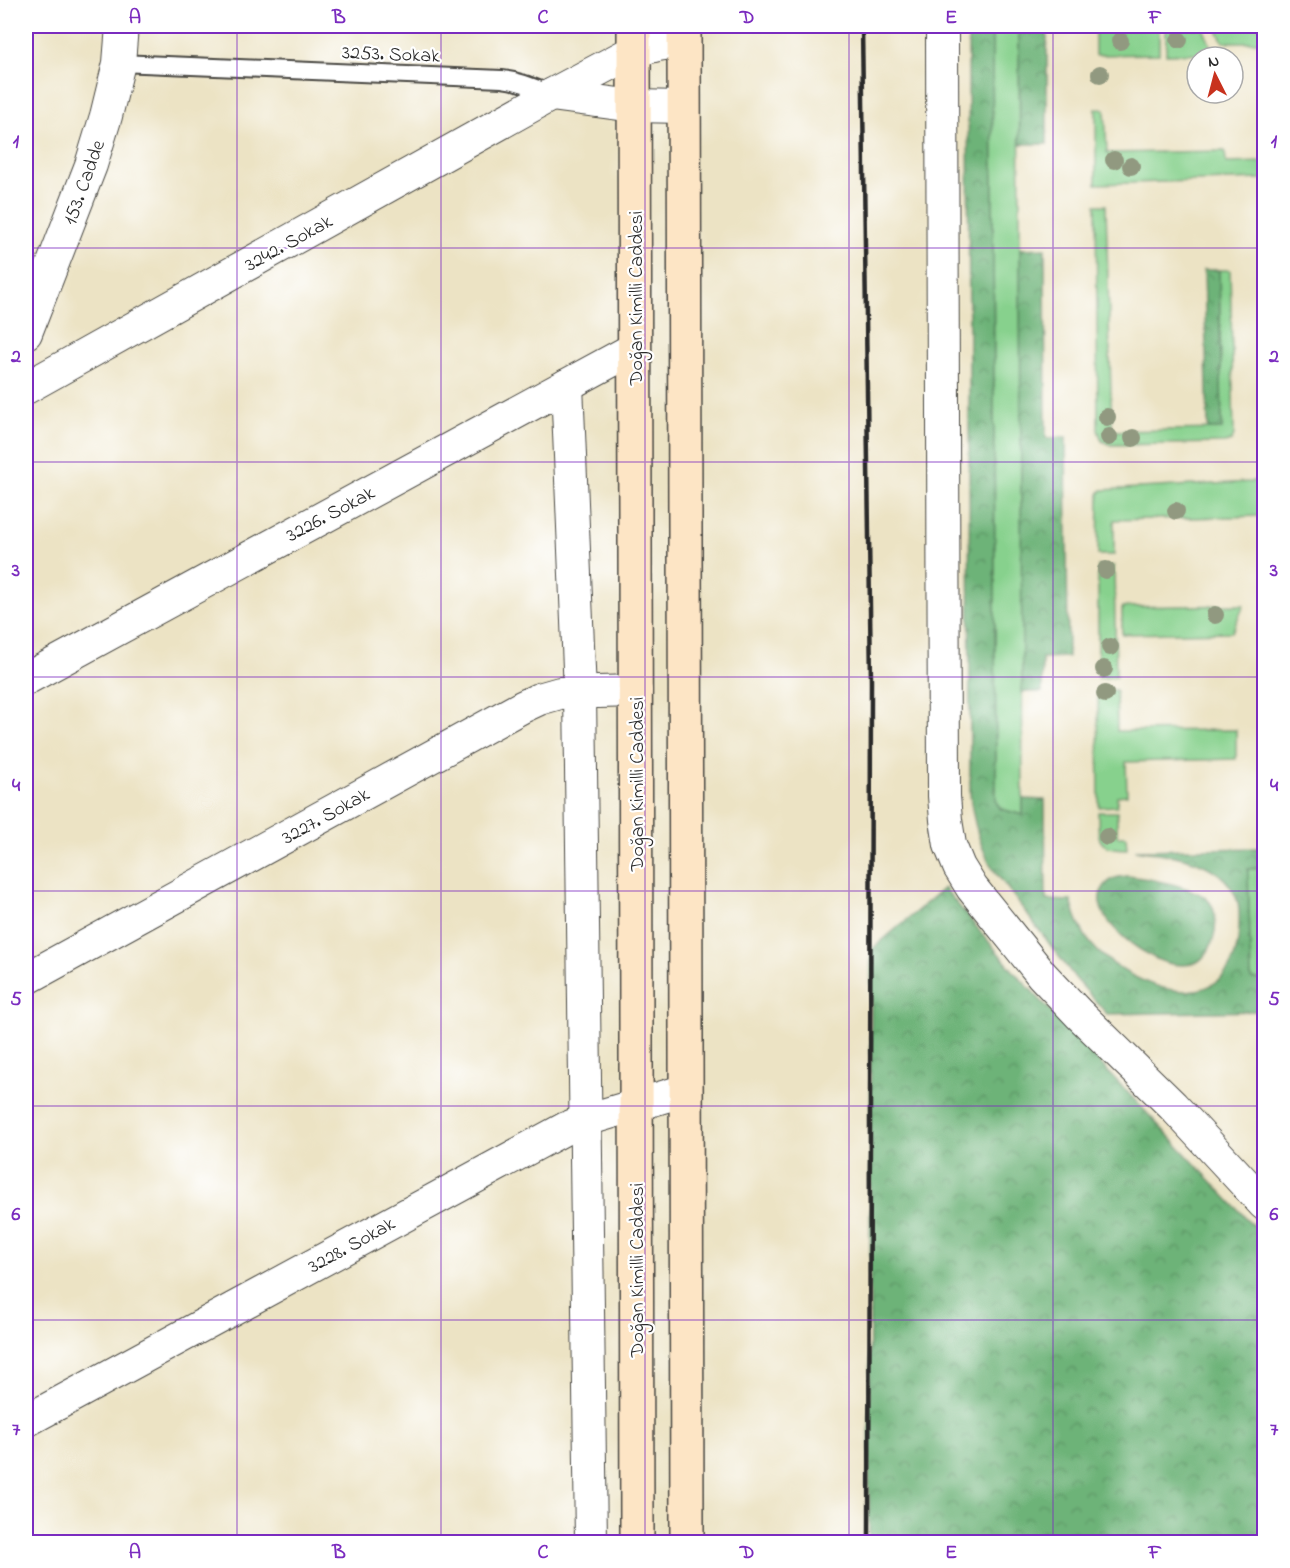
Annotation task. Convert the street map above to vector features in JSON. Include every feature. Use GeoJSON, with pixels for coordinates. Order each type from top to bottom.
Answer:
{"type":"FeatureCollection","features":[{"type":"Feature","properties":{"kind":"main road"},"geometry":{"type":"LineString","coordinates":[[684,34],[687,1542]]}},
{"type":"Feature","properties":{"kind":"main road","name":"Doğan Kimilli Caddesi"},"geometry":{"type":"LineString","coordinates":[[634,38],[637,1542]]}},
{"type":"Feature","properties":{"kind":"street","name":"153. Cadde"},"geometry":{"type":"LineString","coordinates":[[26,333],[90,165],[106,116],[119,63],[122,26]]}},
{"type":"Feature","properties":{"kind":"street"},"geometry":{"type":"LineString","coordinates":[[942,26],[944,796],[950,845],[959,867],[972,888],[1042,975],[1173,1106],[1264,1204]]}},
{"type":"Feature","properties":{"kind":"street","name":"3242. Sokak"},"geometry":{"type":"LineString","coordinates":[[26,388],[551,95],[634,38],[658,45],[684,34]]}},
{"type":"Feature","properties":{"kind":"street"},"geometry":{"type":"LineString","coordinates":[[551,95],[634,106],[684,107]]}},
{"type":"Feature","properties":{"kind":"street","name":"3226. Sokak"},"geometry":{"type":"LineString","coordinates":[[26,679],[635,348]]}},
{"type":"Feature","properties":{"kind":"street"},"geometry":{"type":"LineString","coordinates":[[567,385],[580,692],[591,1542]]}},
{"type":"Feature","properties":{"kind":"street","name":"3227. Sokak"},"geometry":{"type":"LineString","coordinates":[[26,980],[522,707],[560,693],[636,691]]}},
{"type":"Feature","properties":{"kind":"street","name":"3228. Sokak"},"geometry":{"type":"LineString","coordinates":[[26,1421],[540,1141],[586,1120],[686,1090]]}},
{"type":"Feature","properties":{"kind":"lane","name":"3253. Sokak"},"geometry":{"type":"LineString","coordinates":[[119,63],[516,80],[551,95]]}},
{"type":"Feature","properties":{"kind":"green space"},"geometry":{"type":"Polygon","coordinates":[[[968,26],[992,26],[996,802],[1001,809],[1023,815],[1023,799],[1045,800],[1046,900],[1071,901],[1085,936],[1104,957],[1134,977],[1170,989],[1188,991],[1205,988],[1224,975],[1234,957],[1237,944],[1238,903],[1232,888],[1210,868],[1181,857],[1135,850],[1264,848],[1264,868],[1248,869],[1251,979],[1264,979],[1264,1011],[1107,1014],[1076,979],[993,869],[977,833],[970,794],[968,26]]]}},
{"type":"Feature","properties":{"kind":"green space"},"geometry":{"type":"Polygon","coordinates":[[[992,26],[1019,26],[1023,815],[1001,809],[996,802],[992,26]]]}},
{"type":"Feature","properties":{"kind":"green space"},"geometry":{"type":"Polygon","coordinates":[[[1019,26],[1047,26],[1047,144],[1020,144],[1019,26]]]}},
{"type":"Feature","properties":{"kind":"green space"},"geometry":{"type":"Polygon","coordinates":[[[1264,27],[1264,42],[1223,42],[1216,28],[1264,27]]]}},
{"type":"Feature","properties":{"kind":"green space"},"geometry":{"type":"Polygon","coordinates":[[[1203,28],[1210,45],[1185,45],[1185,54],[1166,54],[1166,29],[1203,28]]]}},
{"type":"Feature","properties":{"kind":"green space"},"geometry":{"type":"Polygon","coordinates":[[[1159,29],[1159,54],[1095,55],[1095,30],[1159,29]]]}},
{"type":"Feature","properties":{"kind":"green space"},"geometry":{"type":"Polygon","coordinates":[[[1096,109],[1105,109],[1107,153],[1225,151],[1226,163],[1264,162],[1264,179],[1096,184],[1096,109]]]}},
{"type":"Feature","properties":{"kind":"green space"},"geometry":{"type":"Polygon","coordinates":[[[1096,205],[1106,205],[1112,431],[1222,429],[1219,270],[1230,270],[1234,434],[1232,441],[1111,445],[1102,441],[1098,430],[1096,205]]]}},
{"type":"Feature","properties":{"kind":"green space"},"geometry":{"type":"Polygon","coordinates":[[[1045,248],[1046,438],[1066,437],[1068,657],[1042,658],[1042,692],[1022,692],[1020,249],[1045,248]]]}},
{"type":"Feature","properties":{"kind":"green space"},"geometry":{"type":"Polygon","coordinates":[[[1204,270],[1219,270],[1222,429],[1208,429],[1204,270]]]}},
{"type":"Feature","properties":{"kind":"green space"},"geometry":{"type":"Polygon","coordinates":[[[1264,478],[1264,516],[1114,520],[1114,555],[1098,555],[1099,494],[1102,490],[1250,482],[1264,478]]]}},
{"type":"Feature","properties":{"kind":"green space"},"geometry":{"type":"Polygon","coordinates":[[[1098,566],[1114,566],[1116,677],[1098,678],[1098,566]]]}},
{"type":"Feature","properties":{"kind":"green space"},"geometry":{"type":"Polygon","coordinates":[[[1244,605],[1232,632],[1122,634],[1122,607],[1244,605]]]}},
{"type":"Feature","properties":{"kind":"green space"},"geometry":{"type":"Polygon","coordinates":[[[1098,690],[1116,690],[1117,731],[1236,730],[1236,759],[1126,762],[1127,795],[1117,796],[1117,806],[1099,807],[1098,690]]]}},
{"type":"Feature","properties":{"kind":"green space"},"geometry":{"type":"Polygon","coordinates":[[[1098,812],[1117,812],[1117,836],[1126,836],[1127,849],[1109,847],[1100,841],[1098,812]]]}},
{"type":"Feature","properties":{"kind":"green space"},"geometry":{"type":"Polygon","coordinates":[[[1264,868],[1264,979],[1251,980],[1248,869],[1264,868]]]}},
{"type":"Feature","properties":{"kind":"green space"},"geometry":{"type":"Polygon","coordinates":[[[1128,876],[1181,887],[1207,899],[1215,914],[1216,924],[1212,943],[1202,959],[1185,965],[1170,964],[1144,952],[1119,933],[1102,909],[1100,898],[1104,887],[1109,882],[1128,876]]]}},
{"type":"Feature","properties":{"kind":"green space"},"geometry":{"type":"Polygon","coordinates":[[[944,888],[1015,973],[1264,1237],[1264,1542],[869,1542],[871,950],[944,888]]]}},
{"type":"Feature","properties":{"kind":"railway"},"geometry":{"type":"LineString","coordinates":[[862,26],[871,681],[869,1542]]}}]}
